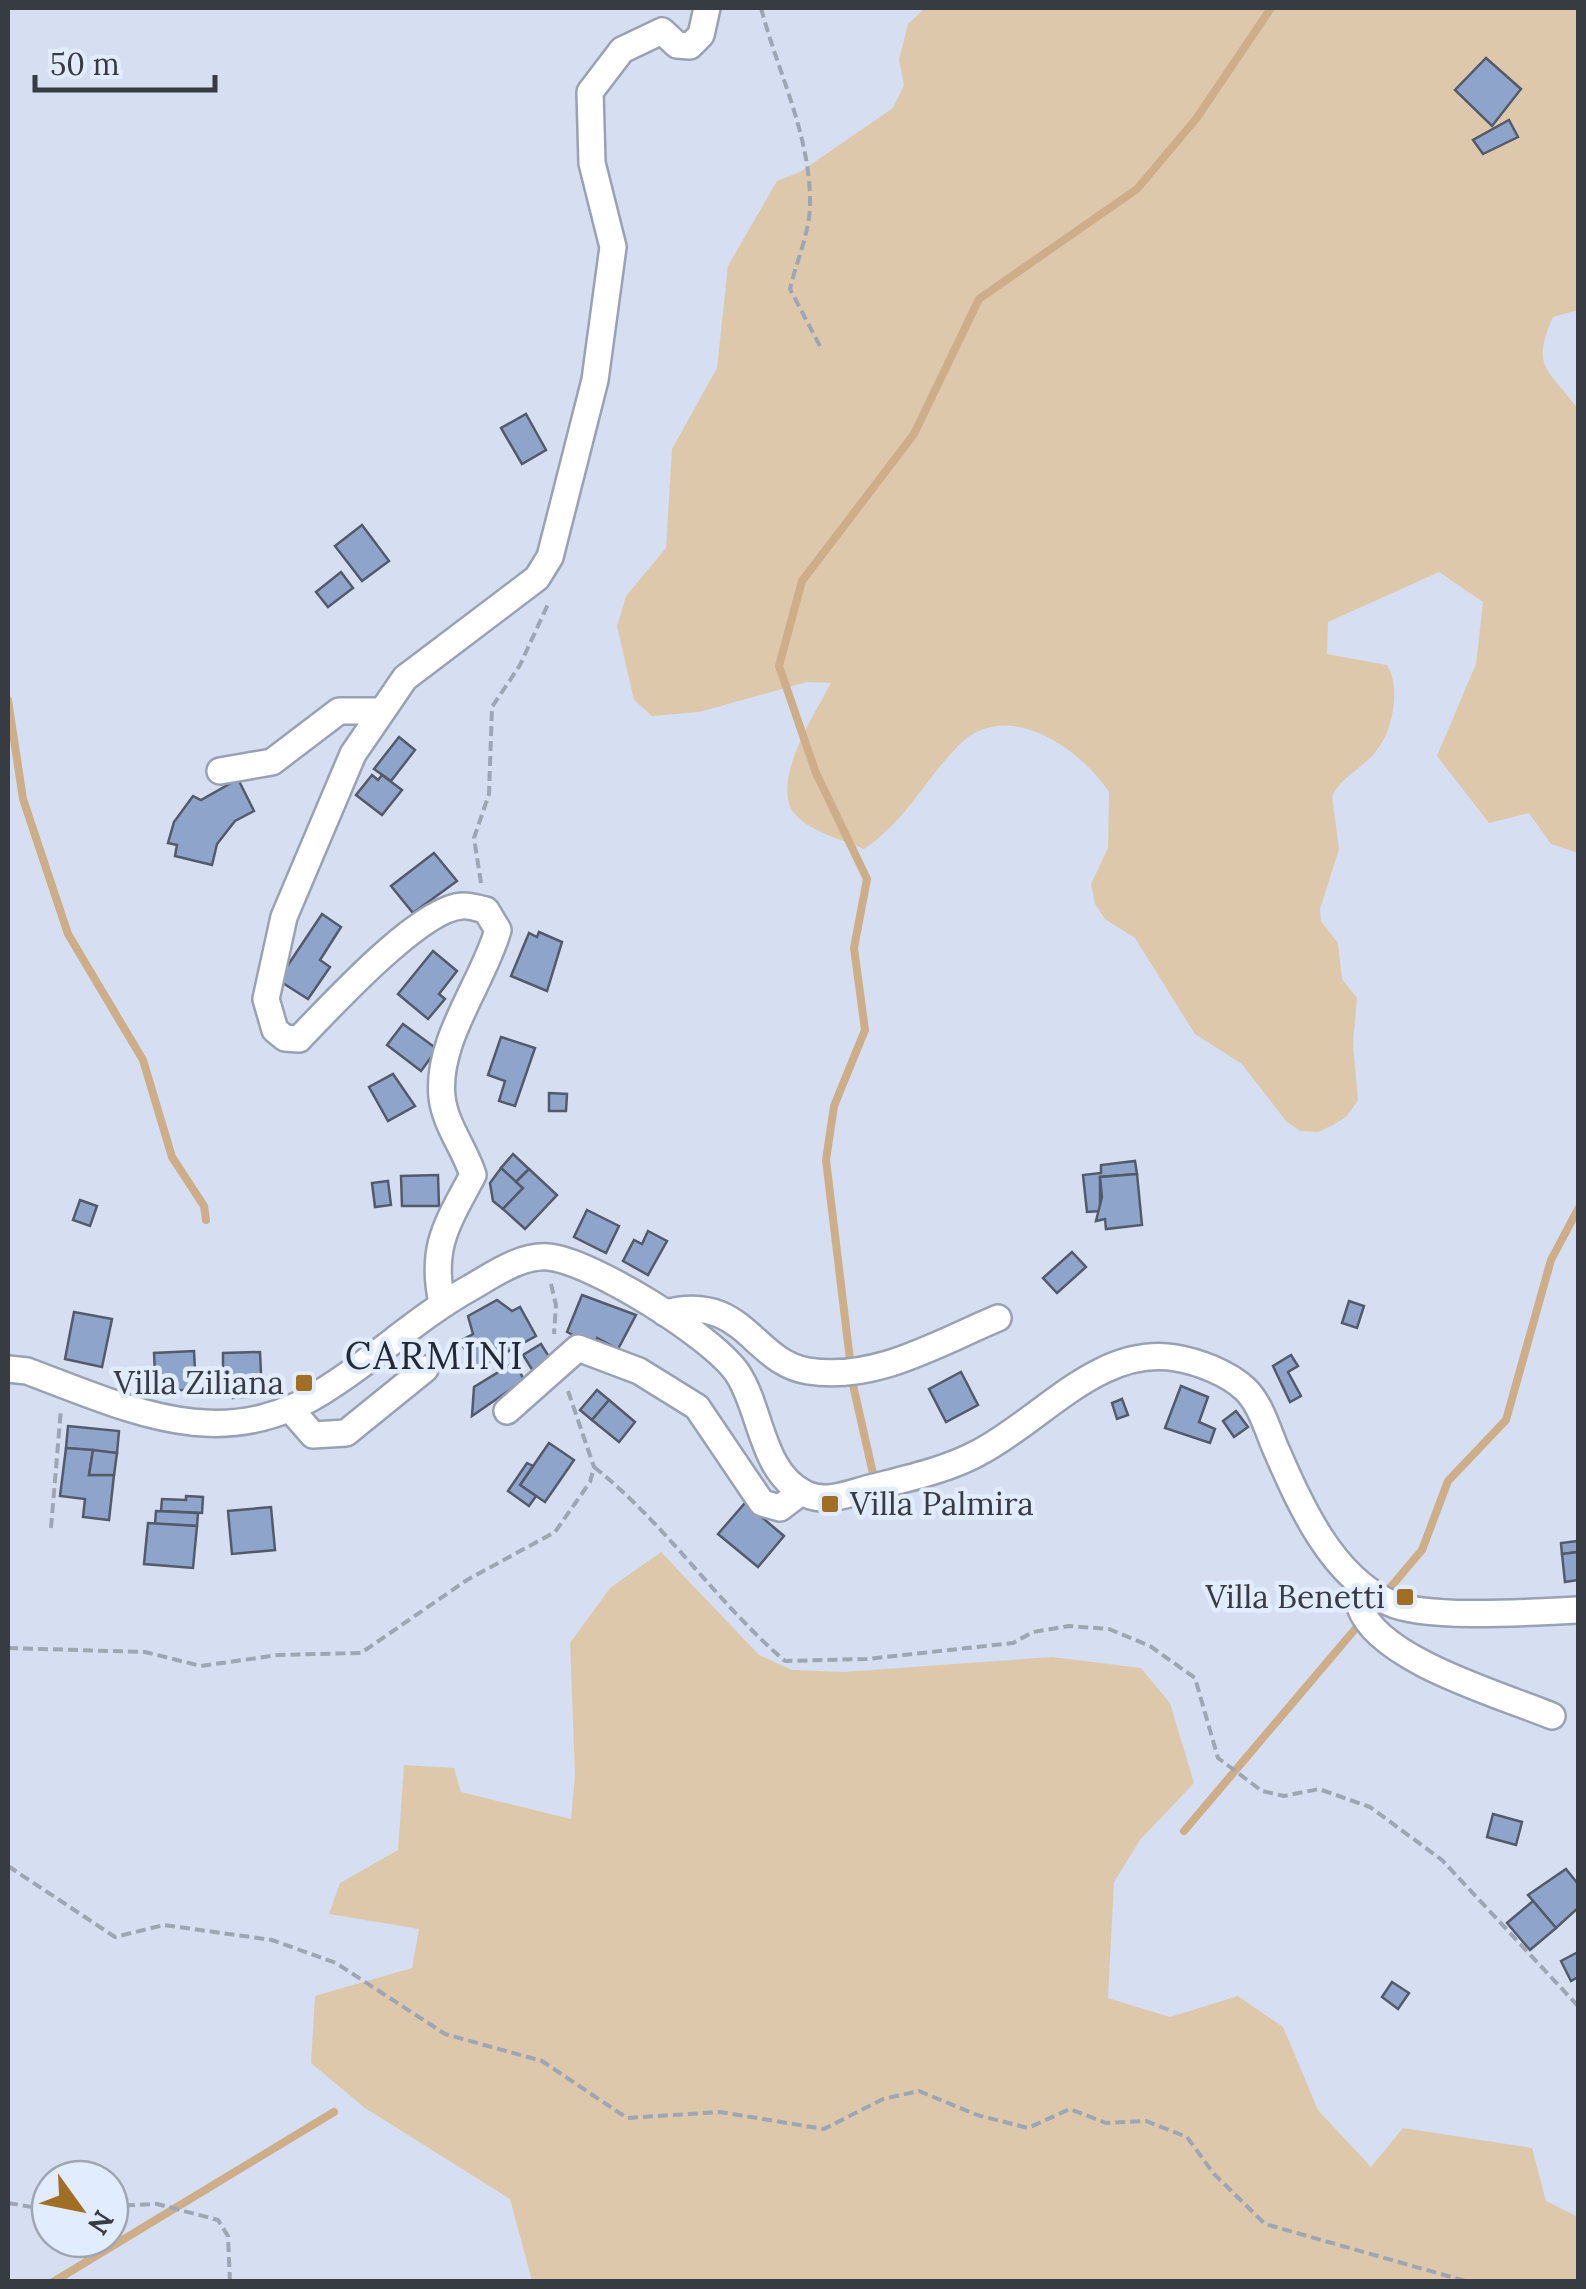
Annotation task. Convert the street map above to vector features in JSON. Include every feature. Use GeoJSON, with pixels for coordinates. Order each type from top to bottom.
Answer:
{"type":"FeatureCollection","features":[{"type":"Feature","properties":{"kind":"street"},"geometry":{"type":"LineString","coordinates":[[442,1304],[434,1266],[452,1214],[474,1175],[448,1120],[441,1095],[457,1026],[489,963],[498,930],[486,910],[462,906],[434,917],[384,955],[299,1039],[285,1038],[274,1030],[266,1000],[284,918],[353,754],[405,678],[537,578],[550,557],[595,380],[613,247],[592,162],[590,92],[622,50],[662,30],[677,45],[690,46],[702,34],[707,8]]}},
{"type":"Feature","properties":{"kind":"street"},"geometry":{"type":"LineString","coordinates":[[220,771],[272,762],[340,711],[382,711]]}},
{"type":"Feature","properties":{"kind":"street"},"geometry":{"type":"LineString","coordinates":[[8,1369],[28,1371],[153,1418],[197,1425],[252,1422],[292,1410],[442,1304],[518,1262],[543,1256],[570,1260],[666,1313],[714,1346],[739,1375],[778,1468],[801,1492],[827,1499],[977,1454],[1115,1362],[1149,1353],[1185,1360],[1228,1376],[1247,1390],[1304,1513],[1333,1554],[1369,1591],[1395,1606],[1432,1610],[1578,1610]]}},
{"type":"Feature","properties":{"kind":"street"},"geometry":{"type":"LineString","coordinates":[[666,1313],[683,1308],[736,1320],[774,1354],[803,1370],[841,1374],[868,1371],[998,1318]]}},
{"type":"Feature","properties":{"kind":"street"},"geometry":{"type":"LineString","coordinates":[[507,1410],[578,1348],[639,1371],[697,1407],[762,1503],[780,1508],[801,1492]]}},
{"type":"Feature","properties":{"kind":"street"},"geometry":{"type":"LineString","coordinates":[[292,1410],[313,1435],[346,1433],[425,1369]]}},
{"type":"Feature","properties":{"kind":"street"},"geometry":{"type":"LineString","coordinates":[[1369,1591],[1360,1606],[1366,1624],[1407,1655],[1552,1716]]}},
{"type":"Feature","properties":{"kind":"path"},"geometry":{"type":"LineString","coordinates":[[761,8],[776,64],[798,118],[810,206],[790,289],[822,350]]}},
{"type":"Feature","properties":{"kind":"path"},"geometry":{"type":"LineString","coordinates":[[486,910],[474,838],[489,794],[492,707],[549,608],[550,557]]}},
{"type":"Feature","properties":{"kind":"path"},"geometry":{"type":"LineString","coordinates":[[52,1528],[64,1384]]}},
{"type":"Feature","properties":{"kind":"path"},"geometry":{"type":"LineString","coordinates":[[8,1648],[145,1652],[201,1666],[278,1655],[361,1653],[468,1580],[555,1532],[575,1507],[594,1467],[652,1517],[747,1628],[786,1661],[868,1659],[1014,1642],[1033,1632],[1069,1626],[1109,1628],[1150,1646],[1195,1678],[1218,1758],[1262,1792],[1284,1796],[1319,1788],[1370,1807],[1442,1860],[1578,2006]]}},
{"type":"Feature","properties":{"kind":"path"},"geometry":{"type":"LineString","coordinates":[[8,1866],[115,1938],[164,1925],[272,1940],[336,1963],[445,2034],[542,2061],[628,2118],[720,2112],[824,2129],[883,2100],[919,2090],[977,2115],[1028,2128],[1070,2109],[1106,2123],[1146,2122],[1186,2137],[1214,2174],[1265,2224],[1469,2282]]}},
{"type":"Feature","properties":{"kind":"path"},"geometry":{"type":"LineString","coordinates":[[130,2205],[158,2204],[218,2220],[228,2236],[230,2282]]}},
{"type":"Feature","properties":{"kind":"shaded area"},"geometry":{"type":"Polygon","coordinates":[[[925,8],[1578,8],[1578,310],[1553,317],[1543,358],[1551,376],[1578,409],[1578,853],[1551,844],[1529,813],[1489,823],[1437,756],[1476,664],[1483,602],[1439,572],[1328,622],[1327,654],[1387,665],[1394,696],[1383,742],[1332,796],[1339,849],[1320,909],[1321,921],[1338,943],[1342,979],[1357,998],[1353,1044],[1358,1100],[1347,1116],[1318,1132],[1300,1131],[1286,1121],[1242,1064],[1195,1034],[1135,938],[1105,919],[1095,904],[1091,884],[1108,848],[1109,792],[1080,759],[1061,745],[1019,727],[998,726],[977,732],[958,746],[903,814],[864,849],[808,825],[794,813],[788,799],[791,765],[831,683],[807,682],[699,712],[652,716],[634,700],[617,626],[626,596],[666,548],[672,449],[717,368],[728,266],[777,181],[800,172],[893,108],[904,85],[899,60],[908,24],[925,8]]]}},
{"type":"Feature","properties":{"kind":"shaded area"},"geometry":{"type":"Polygon","coordinates":[[[661,1552],[759,1655],[792,1670],[844,1672],[1052,1657],[1141,1668],[1170,1703],[1194,1783],[1140,1840],[1114,1882],[1108,1998],[1170,2017],[1238,1996],[1283,2027],[1318,2110],[1371,2167],[1403,2128],[1532,2148],[1546,2201],[1578,2217],[1578,2281],[532,2281],[510,2199],[365,2108],[311,2063],[315,1996],[412,1968],[419,1929],[329,1914],[340,1883],[398,1850],[404,1765],[454,1768],[461,1792],[571,1819],[575,1775],[570,1643],[610,1588],[661,1552]]]}},
{"type":"Feature","properties":{"kind":"building"},"geometry":{"type":"Polygon","coordinates":[[[1486,58],[1521,89],[1492,126],[1455,90],[1486,58]]]}},
{"type":"Feature","properties":{"kind":"building"},"geometry":{"type":"Polygon","coordinates":[[[1509,120],[1518,137],[1483,154],[1473,140],[1509,120]]]}},
{"type":"Feature","properties":{"kind":"building"},"geometry":{"type":"Polygon","coordinates":[[[526,414],[546,450],[522,464],[501,428],[526,414]]]}},
{"type":"Feature","properties":{"kind":"building"},"geometry":{"type":"Polygon","coordinates":[[[362,525],[389,561],[362,581],[335,546],[362,525]]]}},
{"type":"Feature","properties":{"kind":"building"},"geometry":{"type":"Polygon","coordinates":[[[341,572],[353,588],[328,607],[316,592],[341,572]]]}},
{"type":"Feature","properties":{"kind":"building"},"geometry":{"type":"Polygon","coordinates":[[[399,737],[415,750],[391,781],[374,769],[399,737]]]}},
{"type":"Feature","properties":{"kind":"building"},"geometry":{"type":"Polygon","coordinates":[[[372,775],[378,780],[382,775],[402,790],[382,815],[356,795],[372,775]]]}},
{"type":"Feature","properties":{"kind":"building"},"geometry":{"type":"Polygon","coordinates":[[[238,779],[254,811],[235,821],[217,844],[212,865],[175,856],[177,845],[168,843],[174,822],[193,796],[201,800],[238,779]]]}},
{"type":"Feature","properties":{"kind":"building"},"geometry":{"type":"Polygon","coordinates":[[[434,853],[457,881],[413,913],[391,886],[434,853]]]}},
{"type":"Feature","properties":{"kind":"building"},"geometry":{"type":"Polygon","coordinates":[[[322,914],[341,927],[320,960],[330,967],[308,999],[278,980],[322,914]]]}},
{"type":"Feature","properties":{"kind":"building"},"geometry":{"type":"Polygon","coordinates":[[[539,932],[562,942],[547,991],[511,976],[529,933],[537,937],[539,932]]]}},
{"type":"Feature","properties":{"kind":"building"},"geometry":{"type":"Polygon","coordinates":[[[433,951],[457,971],[439,994],[445,999],[428,1019],[398,994],[433,951]]]}},
{"type":"Feature","properties":{"kind":"building"},"geometry":{"type":"Polygon","coordinates":[[[403,1024],[437,1049],[421,1071],[387,1045],[403,1024]]]}},
{"type":"Feature","properties":{"kind":"building"},"geometry":{"type":"Polygon","coordinates":[[[501,1037],[535,1048],[515,1106],[499,1101],[505,1081],[488,1075],[501,1037]]]}},
{"type":"Feature","properties":{"kind":"building"},"geometry":{"type":"Polygon","coordinates":[[[393,1074],[415,1106],[388,1121],[369,1087],[393,1074]]]}},
{"type":"Feature","properties":{"kind":"building"},"geometry":{"type":"Polygon","coordinates":[[[549,1093],[567,1094],[566,1111],[549,1111],[549,1093]]]}},
{"type":"Feature","properties":{"kind":"building"},"geometry":{"type":"Polygon","coordinates":[[[513,1154],[529,1169],[516,1182],[501,1168],[513,1154]]]}},
{"type":"Feature","properties":{"kind":"building"},"geometry":{"type":"Polygon","coordinates":[[[1135,1161],[1137,1174],[1100,1177],[1100,1211],[1087,1212],[1083,1175],[1101,1173],[1101,1165],[1135,1161]]]}},
{"type":"Feature","properties":{"kind":"building"},"geometry":{"type":"Polygon","coordinates":[[[501,1168],[523,1188],[503,1209],[493,1201],[490,1183],[501,1168]]]}},
{"type":"Feature","properties":{"kind":"building"},"geometry":{"type":"Polygon","coordinates":[[[529,1169],[557,1195],[525,1229],[503,1209],[523,1188],[516,1182],[529,1169]]]}},
{"type":"Feature","properties":{"kind":"building"},"geometry":{"type":"Polygon","coordinates":[[[1137,1174],[1142,1225],[1106,1229],[1105,1219],[1096,1221],[1102,1197],[1100,1177],[1137,1174]]]}},
{"type":"Feature","properties":{"kind":"building"},"geometry":{"type":"Polygon","coordinates":[[[438,1175],[439,1206],[402,1206],[401,1176],[438,1175]]]}},
{"type":"Feature","properties":{"kind":"building"},"geometry":{"type":"Polygon","coordinates":[[[388,1181],[391,1205],[375,1207],[372,1183],[388,1181]]]}},
{"type":"Feature","properties":{"kind":"building"},"geometry":{"type":"Polygon","coordinates":[[[80,1200],[97,1206],[90,1226],[73,1220],[80,1200]]]}},
{"type":"Feature","properties":{"kind":"building"},"geometry":{"type":"Polygon","coordinates":[[[587,1210],[619,1226],[606,1253],[574,1237],[587,1210]]]}},
{"type":"Feature","properties":{"kind":"building"},"geometry":{"type":"Polygon","coordinates":[[[648,1231],[667,1241],[648,1275],[623,1261],[634,1240],[642,1244],[648,1231]]]}},
{"type":"Feature","properties":{"kind":"building"},"geometry":{"type":"Polygon","coordinates":[[[1072,1252],[1086,1267],[1057,1293],[1043,1278],[1072,1252]]]}},
{"type":"Feature","properties":{"kind":"building"},"geometry":{"type":"Polygon","coordinates":[[[582,1295],[636,1315],[618,1349],[597,1338],[593,1345],[567,1332],[582,1295]]]}},
{"type":"Feature","properties":{"kind":"building"},"geometry":{"type":"Polygon","coordinates":[[[497,1300],[512,1311],[520,1307],[536,1336],[476,1369],[460,1341],[473,1334],[468,1316],[497,1300]]]}},
{"type":"Feature","properties":{"kind":"building"},"geometry":{"type":"Polygon","coordinates":[[[1349,1301],[1364,1306],[1357,1328],[1342,1323],[1349,1301]]]}},
{"type":"Feature","properties":{"kind":"building"},"geometry":{"type":"Polygon","coordinates":[[[74,1312],[112,1319],[102,1367],[65,1359],[74,1312]]]}},
{"type":"Feature","properties":{"kind":"building"},"geometry":{"type":"Polygon","coordinates":[[[541,1344],[551,1360],[533,1371],[523,1355],[541,1344]]]}},
{"type":"Feature","properties":{"kind":"building"},"geometry":{"type":"Polygon","coordinates":[[[194,1351],[196,1389],[156,1392],[154,1353],[194,1351]]]}},
{"type":"Feature","properties":{"kind":"building"},"geometry":{"type":"Polygon","coordinates":[[[260,1352],[262,1396],[233,1398],[233,1379],[223,1379],[223,1353],[260,1352]]]}},
{"type":"Feature","properties":{"kind":"building"},"geometry":{"type":"Polygon","coordinates":[[[1291,1355],[1298,1366],[1288,1372],[1301,1396],[1290,1402],[1273,1366],[1291,1355]]]}},
{"type":"Feature","properties":{"kind":"building"},"geometry":{"type":"Polygon","coordinates":[[[515,1362],[524,1380],[472,1416],[474,1387],[515,1362]]]}},
{"type":"Feature","properties":{"kind":"building"},"geometry":{"type":"Polygon","coordinates":[[[961,1372],[978,1405],[946,1422],[929,1389],[961,1372]]]}},
{"type":"Feature","properties":{"kind":"building"},"geometry":{"type":"Polygon","coordinates":[[[1181,1386],[1208,1397],[1199,1422],[1215,1429],[1210,1443],[1165,1428],[1181,1386]]]}},
{"type":"Feature","properties":{"kind":"building"},"geometry":{"type":"Polygon","coordinates":[[[597,1390],[609,1400],[592,1420],[580,1410],[597,1390]]]}},
{"type":"Feature","properties":{"kind":"building"},"geometry":{"type":"Polygon","coordinates":[[[1122,1399],[1128,1415],[1117,1419],[1112,1403],[1122,1399]]]}},
{"type":"Feature","properties":{"kind":"building"},"geometry":{"type":"Polygon","coordinates":[[[609,1400],[635,1422],[619,1442],[592,1420],[609,1400]]]}},
{"type":"Feature","properties":{"kind":"building"},"geometry":{"type":"Polygon","coordinates":[[[1236,1411],[1248,1427],[1234,1437],[1223,1421],[1236,1411]]]}},
{"type":"Feature","properties":{"kind":"building"},"geometry":{"type":"Polygon","coordinates":[[[68,1426],[119,1431],[117,1453],[66,1448],[68,1426]]]}},
{"type":"Feature","properties":{"kind":"building"},"geometry":{"type":"Polygon","coordinates":[[[549,1443],[574,1460],[545,1502],[520,1485],[549,1443]]]}},
{"type":"Feature","properties":{"kind":"building"},"geometry":{"type":"Polygon","coordinates":[[[66,1448],[93,1450],[89,1475],[114,1475],[109,1520],[83,1517],[85,1499],[60,1496],[66,1448]]]}},
{"type":"Feature","properties":{"kind":"building"},"geometry":{"type":"Polygon","coordinates":[[[93,1450],[117,1453],[114,1475],[89,1475],[93,1450]]]}},
{"type":"Feature","properties":{"kind":"building"},"geometry":{"type":"Polygon","coordinates":[[[527,1463],[533,1466],[520,1485],[536,1496],[529,1506],[508,1491],[527,1463]]]}},
{"type":"Feature","properties":{"kind":"building"},"geometry":{"type":"Polygon","coordinates":[[[186,1496],[203,1497],[202,1513],[161,1511],[162,1499],[186,1500],[186,1496]]]}},
{"type":"Feature","properties":{"kind":"building"},"geometry":{"type":"Polygon","coordinates":[[[745,1503],[784,1536],[758,1567],[718,1534],[745,1503]]]}},
{"type":"Feature","properties":{"kind":"building"},"geometry":{"type":"Polygon","coordinates":[[[271,1507],[275,1550],[232,1554],[228,1511],[271,1507]]]}},
{"type":"Feature","properties":{"kind":"building"},"geometry":{"type":"Polygon","coordinates":[[[156,1511],[198,1513],[197,1526],[155,1524],[156,1511]]]}},
{"type":"Feature","properties":{"kind":"building"},"geometry":{"type":"Polygon","coordinates":[[[148,1523],[197,1526],[193,1568],[144,1564],[148,1523]]]}},
{"type":"Feature","properties":{"kind":"building"},"geometry":{"type":"Polygon","coordinates":[[[1578,1541],[1578,1552],[1562,1554],[1561,1543],[1578,1541]]]}},
{"type":"Feature","properties":{"kind":"building"},"geometry":{"type":"Polygon","coordinates":[[[1578,1552],[1578,1580],[1565,1582],[1562,1554],[1578,1552]]]}},
{"type":"Feature","properties":{"kind":"building"},"geometry":{"type":"Polygon","coordinates":[[[1493,1814],[1522,1822],[1516,1845],[1487,1837],[1493,1814]]]}},
{"type":"Feature","properties":{"kind":"building"},"geometry":{"type":"Polygon","coordinates":[[[1566,1869],[1578,1884],[1578,1908],[1556,1928],[1528,1895],[1566,1869]]]}},
{"type":"Feature","properties":{"kind":"building"},"geometry":{"type":"Polygon","coordinates":[[[1533,1901],[1556,1928],[1530,1950],[1507,1923],[1533,1901]]]}},
{"type":"Feature","properties":{"kind":"building"},"geometry":{"type":"Polygon","coordinates":[[[1578,1952],[1578,1977],[1571,1981],[1561,1961],[1578,1952]]]}},
{"type":"Feature","properties":{"kind":"building"},"geometry":{"type":"Polygon","coordinates":[[[1392,1982],[1409,1993],[1398,2009],[1382,1997],[1392,1982]]]}},
{"type":"Feature","properties":{"kind":"waterway"},"geometry":{"type":"LineString","coordinates":[[874,1478],[853,1385],[826,1160],[834,1106],[865,1030],[854,948],[867,879],[816,773],[779,666],[802,581],[914,434],[979,299],[1137,189],[1196,119],[1271,8]]}},
{"type":"Feature","properties":{"kind":"waterway"},"geometry":{"type":"LineString","coordinates":[[8,700],[23,799],[68,934],[143,1060],[172,1157],[204,1206],[206,1220]]}},
{"type":"Feature","properties":{"kind":"waterway"},"geometry":{"type":"LineString","coordinates":[[1384,1595],[1422,1550],[1448,1481],[1506,1420],[1551,1260],[1578,1209]]}},
{"type":"Feature","properties":{"kind":"waterway"},"geometry":{"type":"LineString","coordinates":[[1184,1831],[1362,1621]]}},
{"type":"Feature","properties":{"kind":"waterway"},"geometry":{"type":"LineString","coordinates":[[53,2282],[334,2112]]}},
{"type":"Feature","properties":{"kind":"place","name":"Villa Ziliana"},"geometry":{"type":"Point","coordinates":[304,1383]}},
{"type":"Feature","properties":{"kind":"place","name":"Villa Palmira"},"geometry":{"type":"Point","coordinates":[830,1504]}},
{"type":"Feature","properties":{"kind":"place","name":"Villa Benetti"},"geometry":{"type":"Point","coordinates":[1405,1597]}},
{"type":"Feature","properties":{"kind":"district","name":"CARMINI"},"geometry":{"type":"Point","coordinates":[435,1356]}}]}
